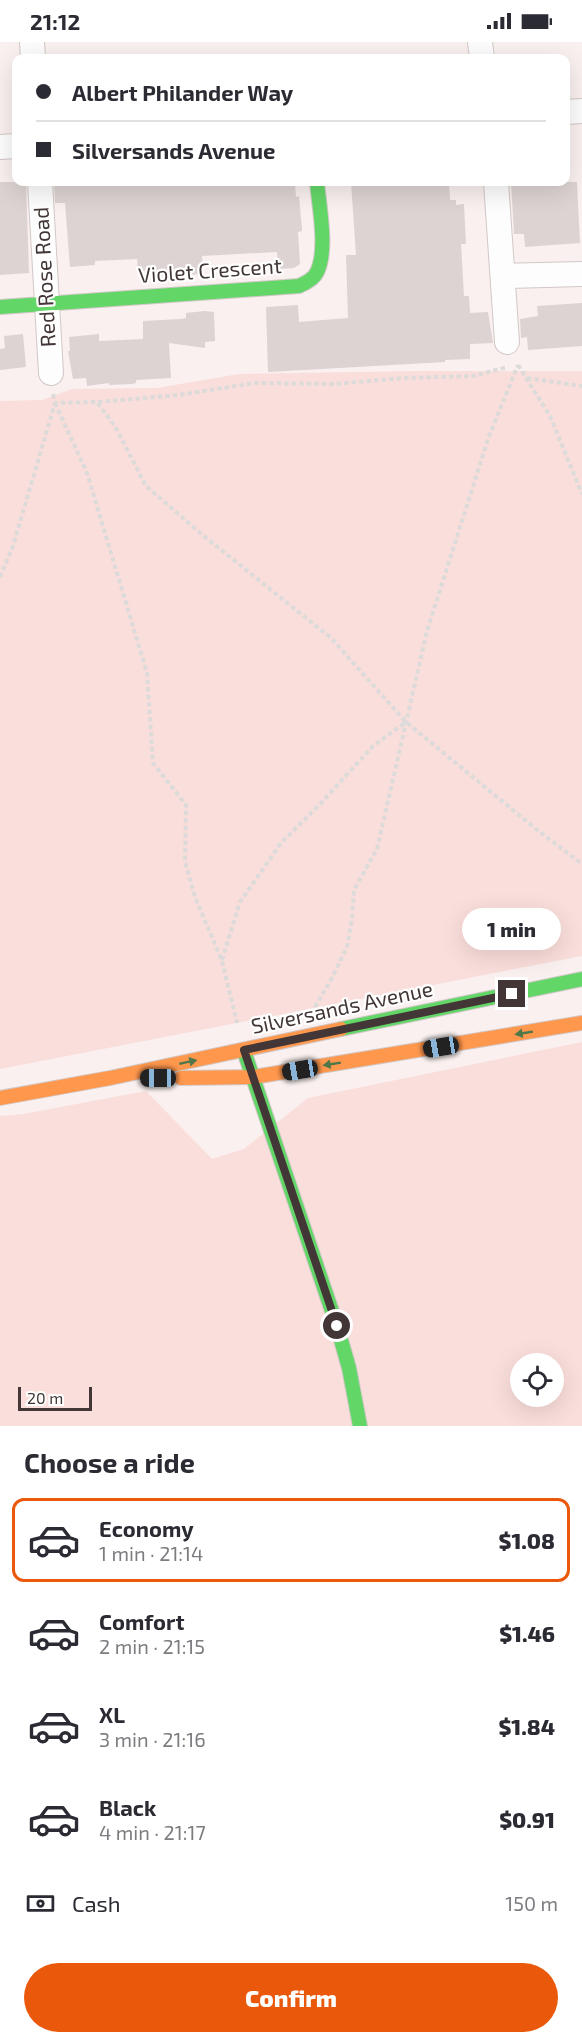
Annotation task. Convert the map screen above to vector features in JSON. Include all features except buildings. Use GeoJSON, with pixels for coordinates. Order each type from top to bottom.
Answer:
{"type":"FeatureCollection","features":[{"type":"Feature","properties":{"kind":"street","name":"Red Rose Road"},"geometry":{"type":"LineString","coordinates":[[40,186],[51,373]]}},
{"type":"Feature","properties":{"kind":"street","name":"Violet Crescent"},"geometry":{"type":"LineString","coordinates":[[0,307],[304,284],[318,272],[322,258],[317,186]]}},
{"type":"Feature","properties":{"kind":"street"},"geometry":{"type":"LineString","coordinates":[[496,186],[507,342]]}},
{"type":"Feature","properties":{"kind":"street"},"geometry":{"type":"LineString","coordinates":[[503,276],[582,274]]}},
{"type":"Feature","properties":{"kind":"street","name":"Silversands Avenue"},"geometry":{"type":"LineString","coordinates":[[0,1098],[110,1078],[582,980]]}},
{"type":"Feature","properties":{"kind":"street","name":"Silversands Avenue"},"geometry":{"type":"LineString","coordinates":[[110,1078],[253,1077],[582,1023]]}},
{"type":"Feature","properties":{"kind":"street"},"geometry":{"type":"LineString","coordinates":[[244,1050],[337,1326],[349,1368],[360,1426]]}},
{"type":"Feature","properties":{"kind":"path"},"geometry":{"type":"LineString","coordinates":[[507,342],[518,365],[550,416],[582,494]]}},
{"type":"Feature","properties":{"kind":"path"},"geometry":{"type":"LineString","coordinates":[[56,403],[179,395],[254,383],[334,384],[405,378],[473,376],[518,365]]}},
{"type":"Feature","properties":{"kind":"path"},"geometry":{"type":"LineString","coordinates":[[309,1015],[332,978],[347,947],[354,890],[376,849],[427,631],[489,436],[518,365]]}},
{"type":"Feature","properties":{"kind":"path"},"geometry":{"type":"LineString","coordinates":[[51,373],[52,390],[56,403],[87,473],[147,673],[153,763],[186,805],[185,862],[195,897],[222,961],[239,1029]]}},
{"type":"Feature","properties":{"kind":"path"},"geometry":{"type":"LineString","coordinates":[[526,378],[582,386]]}},
{"type":"Feature","properties":{"kind":"path"},"geometry":{"type":"LineString","coordinates":[[97,402],[117,428],[146,486],[205,537],[332,638],[406,722],[536,830],[582,864]]}},
{"type":"Feature","properties":{"kind":"path"},"geometry":{"type":"LineString","coordinates":[[0,577],[13,546],[56,403]]}},
{"type":"Feature","properties":{"kind":"path"},"geometry":{"type":"LineString","coordinates":[[222,961],[240,902],[281,843],[373,746],[406,722]]}},
{"type":"Feature","properties":{"kind":"shaded area"},"geometry":{"type":"Polygon","coordinates":[[[582,371],[582,956],[0,1069],[0,401],[42,400],[72,389],[157,388],[239,374],[582,371]]]}},
{"type":"Feature","properties":{"kind":"shaded area"},"geometry":{"type":"Polygon","coordinates":[[[582,1042],[582,1426],[0,1426],[0,1116],[23,1114],[146,1091],[212,1159],[244,1149],[308,1098],[582,1042]]]}},
{"type":"Feature","properties":{"kind":"traffic: fast"},"geometry":{"type":"LineString","coordinates":[[0,307],[299,286],[314,277],[320,263],[322,228],[317,186]]}},
{"type":"Feature","properties":{"kind":"traffic: fast"},"geometry":{"type":"LineString","coordinates":[[341,1029],[582,979]]}},
{"type":"Feature","properties":{"kind":"traffic: fast"},"geometry":{"type":"LineString","coordinates":[[246,1057],[337,1326],[349,1368],[360,1426]]}},
{"type":"Feature","properties":{"kind":"traffic: slow"},"geometry":{"type":"LineString","coordinates":[[181,1078],[253,1077],[582,1023]]}},
{"type":"Feature","properties":{"kind":"traffic: slow"},"geometry":{"type":"LineString","coordinates":[[0,1098],[110,1078],[341,1029]]}},
{"type":"Feature","properties":{"kind":"route"},"geometry":{"type":"LineString","coordinates":[[337,1326],[244,1050],[512,994]]}}]}
